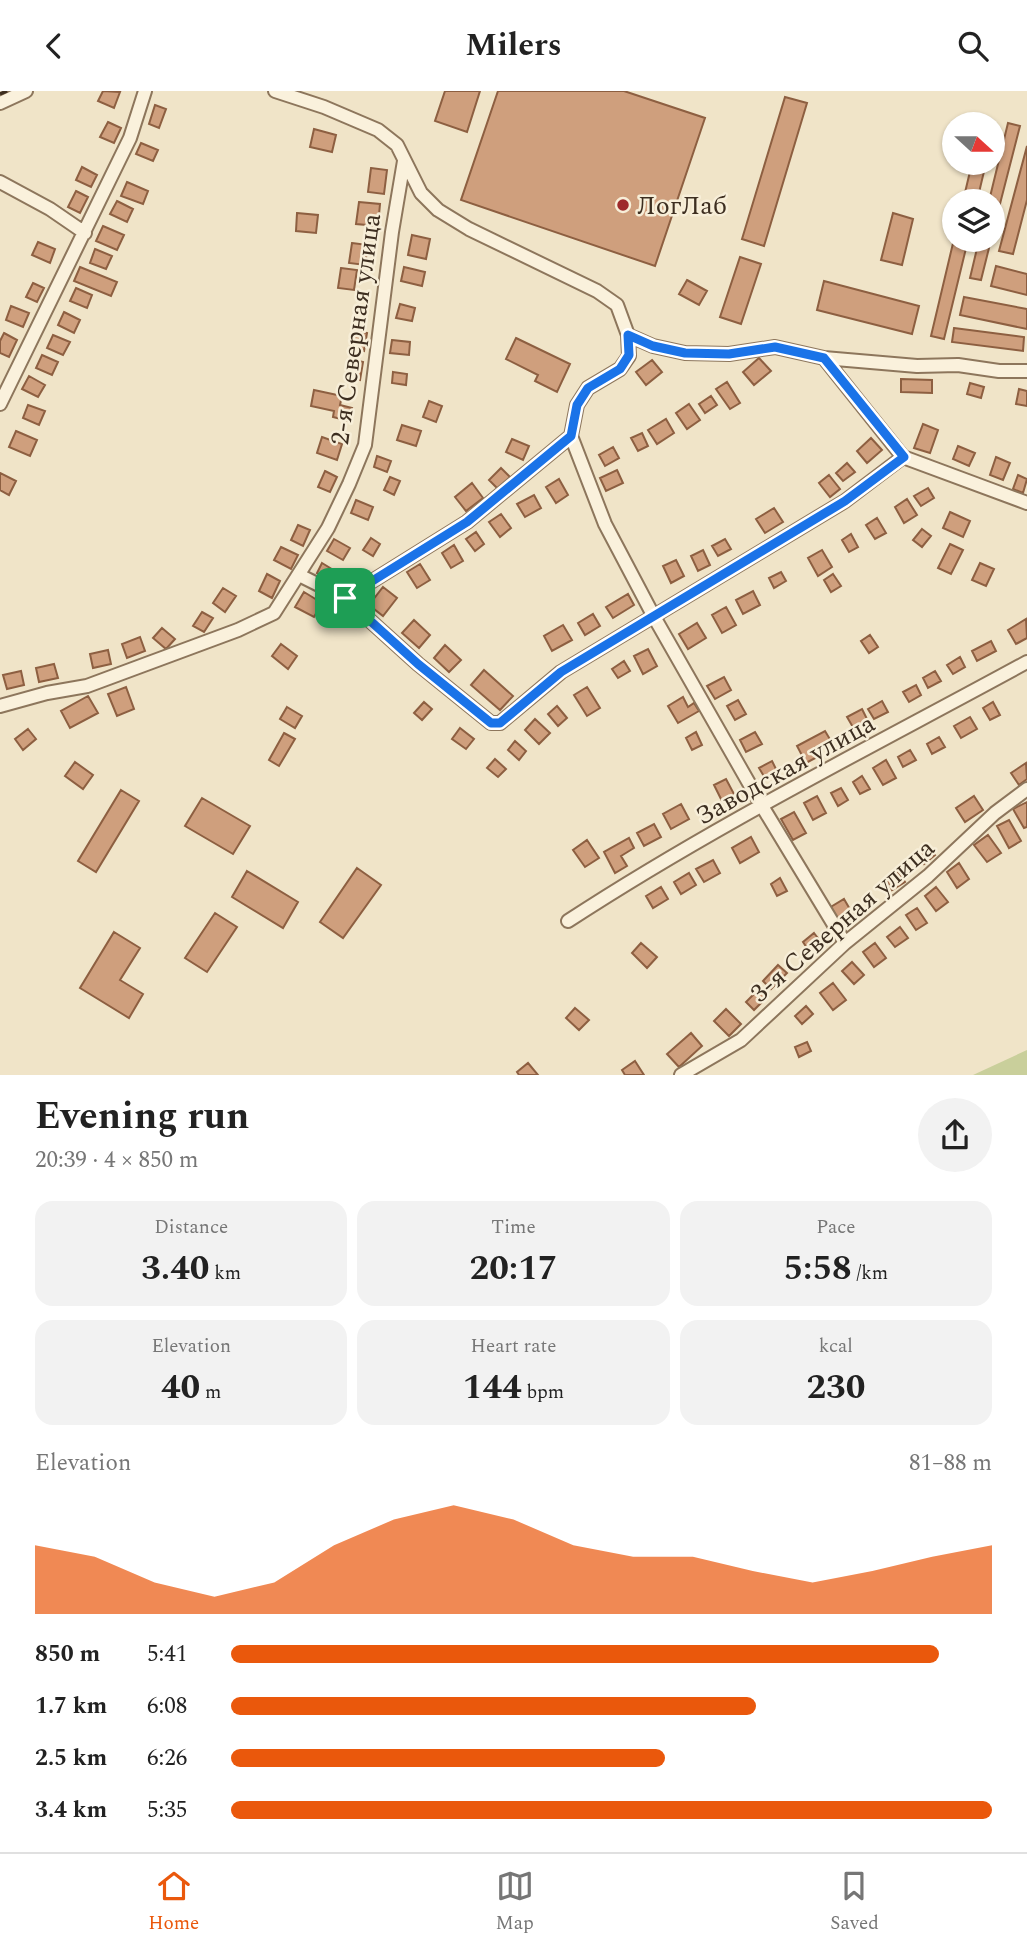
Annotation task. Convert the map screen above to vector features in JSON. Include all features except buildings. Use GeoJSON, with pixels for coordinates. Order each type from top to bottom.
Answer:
{"type":"FeatureCollection","features":[{"type":"Feature","properties":{"kind":"street"},"geometry":{"type":"LineString","coordinates":[[0,103],[26,91]]}},
{"type":"Feature","properties":{"kind":"street"},"geometry":{"type":"LineString","coordinates":[[0,404],[130,138],[145,91]]}},
{"type":"Feature","properties":{"kind":"street"},"geometry":{"type":"LineString","coordinates":[[275,91],[324,107],[378,130],[397,145],[421,193],[438,210],[469,229],[597,291],[617,305],[628,335],[629,355],[620,369],[588,388],[577,405],[571,436],[605,524],[653,615],[762,806],[845,943]]}},
{"type":"Feature","properties":{"kind":"street","name":"2-я Северная улица"},"geometry":{"type":"LineString","coordinates":[[0,706],[47,693],[87,686],[238,630],[274,613],[328,529],[365,445],[392,232],[404,160]]}},
{"type":"Feature","properties":{"kind":"street"},"geometry":{"type":"LineString","coordinates":[[0,182],[50,209],[85,233]]}},
{"type":"Feature","properties":{"kind":"street"},"geometry":{"type":"LineString","coordinates":[[628,335],[653,346],[685,353],[729,354],[775,347],[824,358],[1027,371]]}},
{"type":"Feature","properties":{"kind":"street"},"geometry":{"type":"LineString","coordinates":[[824,358],[904,457],[1027,503]]}},
{"type":"Feature","properties":{"kind":"street"},"geometry":{"type":"LineString","coordinates":[[345,598],[467,522],[571,436]]}},
{"type":"Feature","properties":{"kind":"street"},"geometry":{"type":"LineString","coordinates":[[299,575],[345,598],[418,664],[491,723],[500,723],[561,672],[845,501],[904,457]]}},
{"type":"Feature","properties":{"kind":"street","name":"Заводская улица"},"geometry":{"type":"LineString","coordinates":[[568,921],[614,891],[762,806],[1027,662]]}},
{"type":"Feature","properties":{"kind":"street","name":"3-я Северная улица"},"geometry":{"type":"LineString","coordinates":[[681,1075],[741,1040],[845,943],[928,876],[995,813],[1027,789]]}},
{"type":"Feature","properties":{"kind":"green space"},"geometry":{"type":"Polygon","coordinates":[[[1027,1050],[1027,1075],[973,1075],[1027,1050]]]}},
{"type":"Feature","properties":{"kind":"railway"},"geometry":{"type":"LineString","coordinates":[[0,94],[7,91]]}},
{"type":"Feature","properties":{"kind":"place","name":"ЛогЛаб"},"geometry":{"type":"Point","coordinates":[623,205]}},
{"type":"Feature","properties":{"kind":"route"},"geometry":{"type":"LineString","coordinates":[[628,335],[653,346],[685,353],[729,354],[775,347],[824,358],[904,457],[845,501],[561,672],[500,723],[491,723],[418,664],[345,598],[467,522],[571,436],[577,405],[588,388],[620,369],[629,355],[628,335]]}}]}
